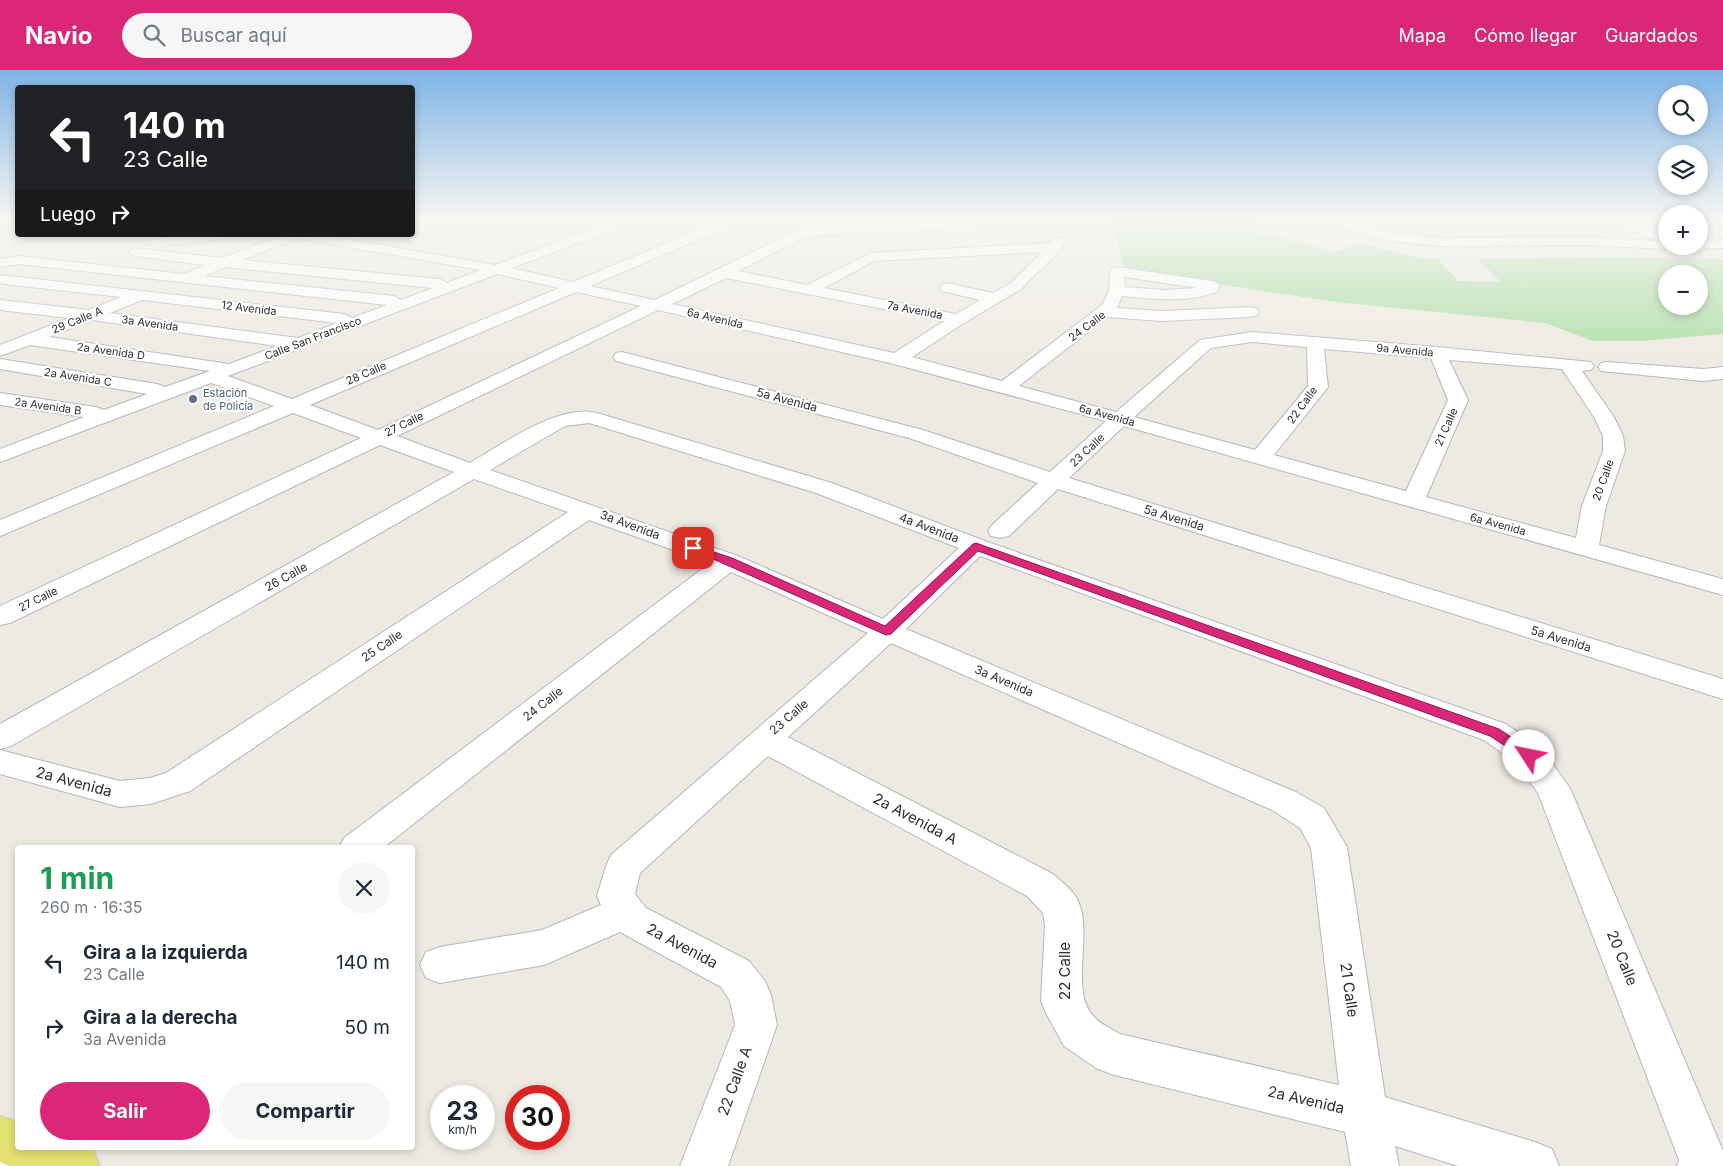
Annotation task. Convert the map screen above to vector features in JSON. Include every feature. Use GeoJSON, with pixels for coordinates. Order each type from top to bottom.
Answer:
{"type":"FeatureCollection","features":[{"type":"Feature","properties":{"kind":"main road"},"geometry":{"type":"LineString","coordinates":[[22,1150],[76,1166]]}},
{"type":"Feature","properties":{"kind":"street"},"geometry":{"type":"LineString","coordinates":[[129,271],[394,301]]}},
{"type":"Feature","properties":{"kind":"street","name":"29 Calle A"},"geometry":{"type":"LineString","coordinates":[[0,351],[202,271]]}},
{"type":"Feature","properties":{"kind":"street"},"geometry":{"type":"LineString","coordinates":[[308,271],[440,284]]}},
{"type":"Feature","properties":{"kind":"street","name":"Calle San Francisco"},"geometry":{"type":"LineString","coordinates":[[293,343],[344,320],[480,271]]}},
{"type":"Feature","properties":{"kind":"street","name":"Calle San Francisco"},"geometry":{"type":"LineString","coordinates":[[0,456],[481,271]]}},
{"type":"Feature","properties":{"kind":"street","name":"6a Avenida"},"geometry":{"type":"LineString","coordinates":[[498,271],[655,304],[897,359],[1723,587]]}},
{"type":"Feature","properties":{"kind":"street","name":"28 Calle"},"geometry":{"type":"LineString","coordinates":[[0,529],[609,271]]}},
{"type":"Feature","properties":{"kind":"street","name":"27 Calle"},"geometry":{"type":"LineString","coordinates":[[0,617],[655,304],[728,271]]}},
{"type":"Feature","properties":{"kind":"street"},"geometry":{"type":"LineString","coordinates":[[810,289],[844,271]]}},
{"type":"Feature","properties":{"kind":"street"},"geometry":{"type":"LineString","coordinates":[[897,359],[958,319],[1016,286],[1031,271]]}},
{"type":"Feature","properties":{"kind":"street"},"geometry":{"type":"LineString","coordinates":[[1117,291],[1181,294],[1204,292],[1212,289],[1212,286],[1118,272]]}},
{"type":"Feature","properties":{"kind":"street","name":"24 Calle"},"geometry":{"type":"LineString","coordinates":[[1005,388],[1109,308],[1117,291],[1118,272]]}},
{"type":"Feature","properties":{"kind":"street","name":"7a Avenida"},"geometry":{"type":"LineString","coordinates":[[724,273],[958,319]]}},
{"type":"Feature","properties":{"kind":"street","name":"12 Avenida"},"geometry":{"type":"LineString","coordinates":[[4,279],[344,320]]}},
{"type":"Feature","properties":{"kind":"street"},"geometry":{"type":"LineString","coordinates":[[947,288],[995,298]]}},
{"type":"Feature","properties":{"kind":"street","name":"3a Avenida"},"geometry":{"type":"LineString","coordinates":[[0,304],[293,343]]}},
{"type":"Feature","properties":{"kind":"street"},"geometry":{"type":"LineString","coordinates":[[1105,312],[1162,317],[1251,312]]}},
{"type":"Feature","properties":{"kind":"street","name":"2a Avenida D"},"geometry":{"type":"LineString","coordinates":[[0,334],[217,372]]}},
{"type":"Feature","properties":{"kind":"street","name":"9a Avenida"},"geometry":{"type":"LineString","coordinates":[[1225,340],[1252,337],[1577,365]]}},
{"type":"Feature","properties":{"kind":"street","name":"23 Calle"},"geometry":{"type":"LineString","coordinates":[[620,903],[624,866],[1055,481],[1120,419],[1206,344],[1225,340]]}},
{"type":"Feature","properties":{"kind":"street","name":"22 Calle"},"geometry":{"type":"LineString","coordinates":[[1260,458],[1318,387],[1315,342]]}},
{"type":"Feature","properties":{"kind":"street"},"geometry":{"type":"LineString","coordinates":[[572,344],[599,351]]}},
{"type":"Feature","properties":{"kind":"street","name":"21 Calle"},"geometry":{"type":"LineString","coordinates":[[1414,501],[1458,400],[1437,352]]}},
{"type":"Feature","properties":{"kind":"street","name":"5a Avenida"},"geometry":{"type":"LineString","coordinates":[[622,356],[916,434],[1055,481],[1723,689]]}},
{"type":"Feature","properties":{"kind":"street","name":"2a Avenida C"},"geometry":{"type":"LineString","coordinates":[[0,364],[157,390]]}},
{"type":"Feature","properties":{"kind":"street","name":"20 Calle"},"geometry":{"type":"LineString","coordinates":[[1577,365],[1613,436],[1614,451],[1594,506],[1586,548]]}},
{"type":"Feature","properties":{"kind":"street"},"geometry":{"type":"LineString","coordinates":[[1607,367],[1703,375],[1723,373]]}},
{"type":"Feature","properties":{"kind":"street","name":"Calle San Francisco"},"geometry":{"type":"LineString","coordinates":[[0,449],[157,390],[217,372]]}},
{"type":"Feature","properties":{"kind":"street","name":"3a Avenida"},"geometry":{"type":"LineString","coordinates":[[217,372],[292,405],[729,561],[886,631],[1284,801],[1312,818]]}},
{"type":"Feature","properties":{"kind":"street"},"geometry":{"type":"LineString","coordinates":[[1703,375],[1723,394]]}},
{"type":"Feature","properties":{"kind":"street","name":"2a Avenida B"},"geometry":{"type":"LineString","coordinates":[[0,399],[96,413]]}},
{"type":"Feature","properties":{"kind":"street","name":"4a Avenida"},"geometry":{"type":"LineString","coordinates":[[574,418],[590,417],[988,539],[1495,732],[1529,756]]}},
{"type":"Feature","properties":{"kind":"street","name":"26 Calle"},"geometry":{"type":"LineString","coordinates":[[0,738],[558,422],[574,418]]}},
{"type":"Feature","properties":{"kind":"street","name":"25 Calle"},"geometry":{"type":"LineString","coordinates":[[178,782],[587,510]]}},
{"type":"Feature","properties":{"kind":"street","name":"24 Calle"},"geometry":{"type":"LineString","coordinates":[[361,845],[729,561]]}},
{"type":"Feature","properties":{"kind":"street","name":"2a Avenida A"},"geometry":{"type":"LineString","coordinates":[[764,739],[1040,885],[1061,906]]}},
{"type":"Feature","properties":{"kind":"street","name":"20 Calle"},"geometry":{"type":"LineString","coordinates":[[1529,756],[1553,788],[1703,1160],[1701,1166]]}},
{"type":"Feature","properties":{"kind":"street","name":"2a Avenida"},"geometry":{"type":"LineString","coordinates":[[0,762],[120,794],[151,791],[178,782]]}},
{"type":"Feature","properties":{"kind":"street","name":"21 Calle"},"geometry":{"type":"LineString","coordinates":[[1312,818],[1329,847],[1375,1166]]}},
{"type":"Feature","properties":{"kind":"street"},"geometry":{"type":"LineString","coordinates":[[440,965],[544,947],[597,925],[620,903]]}},
{"type":"Feature","properties":{"kind":"street","name":"2a Avenida"},"geometry":{"type":"LineString","coordinates":[[620,903],[632,920],[735,974],[750,995]]}},
{"type":"Feature","properties":{"kind":"street","name":"22 Calle"},"geometry":{"type":"LineString","coordinates":[[1061,906],[1064,925],[1062,1000],[1079,1032]]}},
{"type":"Feature","properties":{"kind":"street","name":"22 Calle A"},"geometry":{"type":"LineString","coordinates":[[704,1166],[756,1025],[750,995]]}},
{"type":"Feature","properties":{"kind":"street","name":"2a Avenida"},"geometry":{"type":"LineString","coordinates":[[1079,1032],[1111,1053],[1366,1114],[1535,1166]]}},
{"type":"Feature","properties":{"kind":"green space"},"geometry":{"type":"Polygon","coordinates":[[[1132,271],[1449,271],[1458,281],[1501,282],[1490,271],[1658,271],[1658,315],[1708,315],[1708,271],[1723,271],[1723,334],[1641,341],[1593,341],[1545,323],[1337,302],[1132,271]]]}},
{"type":"Feature","properties":{"kind":"place","name":"Estación de Policía"},"geometry":{"type":"Point","coordinates":[193,399]}},
{"type":"Feature","properties":{"kind":"route"},"geometry":{"type":"LineString","coordinates":[[693,548],[729,561],[886,631],[976,546],[1495,732],[1529,756]]}}]}
